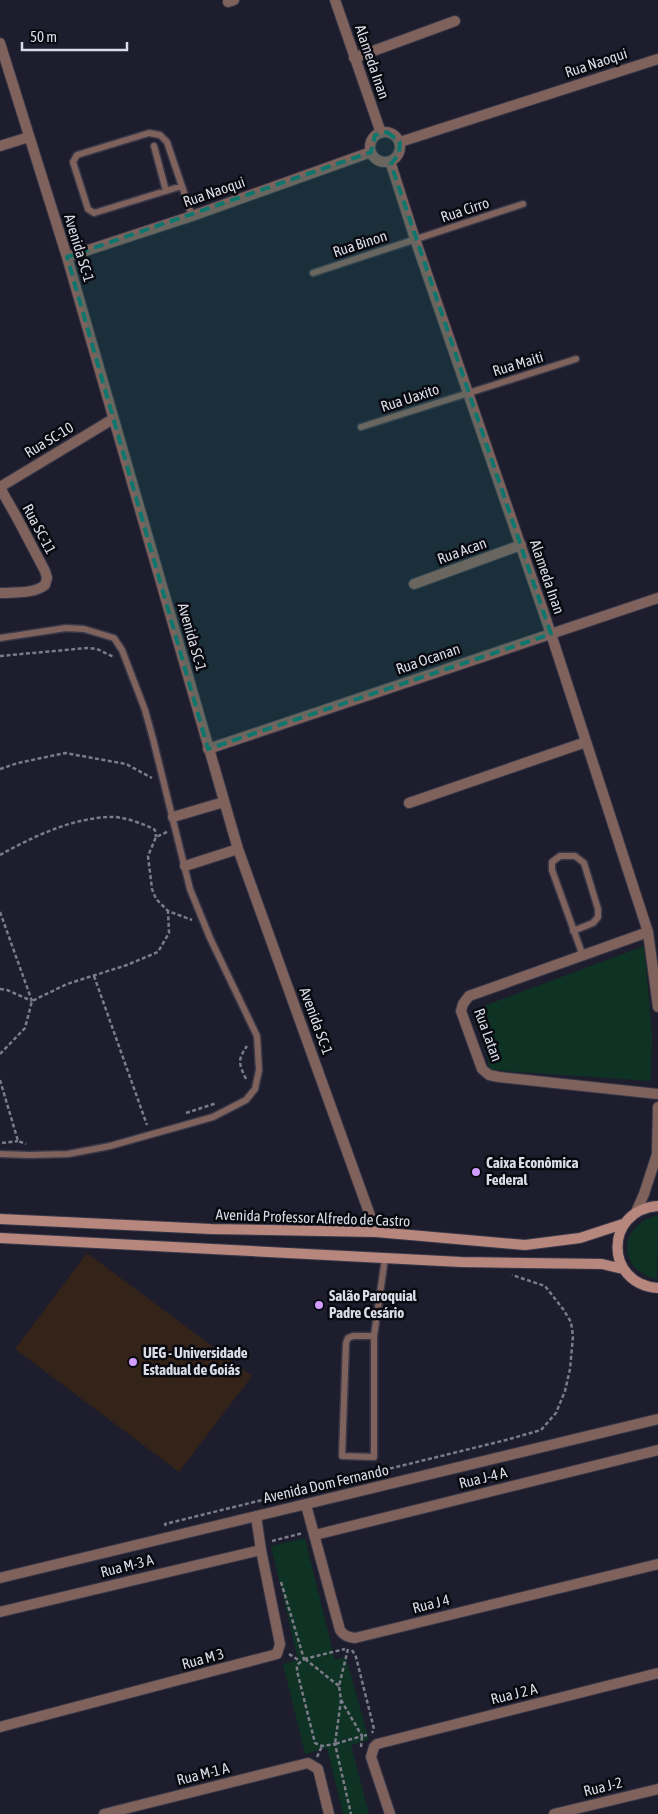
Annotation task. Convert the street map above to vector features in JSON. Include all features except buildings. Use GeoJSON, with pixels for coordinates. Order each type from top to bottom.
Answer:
{"type":"FeatureCollection","features":[{"type":"Feature","properties":{"kind":"main road"},"geometry":{"type":"LineString","coordinates":[[658,1206],[646,1207],[636,1212],[623,1224],[617,1239],[617,1254],[623,1269],[638,1283],[658,1288]]}},
{"type":"Feature","properties":{"kind":"main road","name":"Avenida Professor Alfredo de Castro"},"geometry":{"type":"LineString","coordinates":[[0,1219],[211,1229],[376,1232],[525,1245],[580,1238],[623,1224]]}},
{"type":"Feature","properties":{"kind":"main road"},"geometry":{"type":"LineString","coordinates":[[0,1238],[461,1262],[602,1264],[623,1269]]}},
{"type":"Feature","properties":{"kind":"street","name":"Alameda Inan"},"geometry":{"type":"LineString","coordinates":[[335,0],[381,133]]}},
{"type":"Feature","properties":{"kind":"street"},"geometry":{"type":"LineString","coordinates":[[354,58],[455,22]]}},
{"type":"Feature","properties":{"kind":"street","name":"Avenida SC-1"},"geometry":{"type":"LineString","coordinates":[[0,44],[67,257],[238,849],[376,1232]]}},
{"type":"Feature","properties":{"kind":"street","name":"Rua Naoqui"},"geometry":{"type":"LineString","coordinates":[[400,142],[658,59]]}},
{"type":"Feature","properties":{"kind":"street"},"geometry":{"type":"LineString","coordinates":[[381,133],[392,134],[400,142],[399,154],[390,161],[378,160],[371,152],[372,140],[381,133]]}},
{"type":"Feature","properties":{"kind":"street"},"geometry":{"type":"LineString","coordinates":[[0,146],[29,137]]}},
{"type":"Feature","properties":{"kind":"street","name":"Rua Naoqui"},"geometry":{"type":"LineString","coordinates":[[67,257],[192,216],[371,152]]}},
{"type":"Feature","properties":{"kind":"street","name":"Alameda Inan"},"geometry":{"type":"LineString","coordinates":[[390,161],[551,634],[648,932],[658,1007]]}},
{"type":"Feature","properties":{"kind":"street","name":"Rua SC-10"},"geometry":{"type":"LineString","coordinates":[[0,487],[113,419]]}},
{"type":"Feature","properties":{"kind":"street","name":"Rua SC-11"},"geometry":{"type":"LineString","coordinates":[[0,487],[47,578],[45,585],[41,588],[0,592]]}},
{"type":"Feature","properties":{"kind":"street","name":"Rua Acan"},"geometry":{"type":"LineString","coordinates":[[414,584],[521,545]]}},
{"type":"Feature","properties":{"kind":"street","name":"Rua Ocanan"},"geometry":{"type":"LineString","coordinates":[[208,749],[658,598]]}},
{"type":"Feature","properties":{"kind":"street"},"geometry":{"type":"LineString","coordinates":[[409,803],[586,742]]}},
{"type":"Feature","properties":{"kind":"street"},"geometry":{"type":"LineString","coordinates":[[173,817],[224,802]]}},
{"type":"Feature","properties":{"kind":"street"},"geometry":{"type":"LineString","coordinates":[[185,866],[238,849]]}},
{"type":"Feature","properties":{"kind":"street","name":"Rua Latan"},"geometry":{"type":"LineString","coordinates":[[648,932],[469,996],[463,1004],[461,1011],[482,1069],[488,1075],[658,1094]]}},
{"type":"Feature","properties":{"kind":"street"},"geometry":{"type":"LineString","coordinates":[[636,1212],[657,1156],[658,1107]]}},
{"type":"Feature","properties":{"kind":"street","name":"Avenida Dom Fernando"},"geometry":{"type":"LineString","coordinates":[[0,1578],[658,1419]]}},
{"type":"Feature","properties":{"kind":"street","name":"Rua J-4 A"},"geometry":{"type":"LineString","coordinates":[[312,1534],[658,1450]]}},
{"type":"Feature","properties":{"kind":"street","name":"Rua J 4"},"geometry":{"type":"LineString","coordinates":[[306,1505],[312,1534],[340,1630],[346,1637],[351,1638],[658,1564]]}},
{"type":"Feature","properties":{"kind":"street","name":"Rua M 3"},"geometry":{"type":"LineString","coordinates":[[0,1727],[276,1654],[280,1644],[265,1548],[256,1516]]}},
{"type":"Feature","properties":{"kind":"street","name":"Rua M-3 A"},"geometry":{"type":"LineString","coordinates":[[0,1612],[265,1548]]}},
{"type":"Feature","properties":{"kind":"street","name":"Rua J 2 A"},"geometry":{"type":"LineString","coordinates":[[390,1814],[371,1757],[377,1744],[658,1673]]}},
{"type":"Feature","properties":{"kind":"street","name":"Rua M-1 A"},"geometry":{"type":"LineString","coordinates":[[104,1814],[308,1763],[318,1768],[329,1814]]}},
{"type":"Feature","properties":{"kind":"street","name":"Rua J-2"},"geometry":{"type":"LineString","coordinates":[[554,1814],[658,1789]]}},
{"type":"Feature","properties":{"kind":"lane"},"geometry":{"type":"LineString","coordinates":[[182,186],[94,213],[88,208],[72,162],[78,155],[149,133],[160,135],[167,142],[182,186],[192,216]]}},
{"type":"Feature","properties":{"kind":"lane"},"geometry":{"type":"LineString","coordinates":[[154,146],[166,191]]}},
{"type":"Feature","properties":{"kind":"lane","name":"Rua Cirro"},"geometry":{"type":"LineString","coordinates":[[415,239],[523,204]]}},
{"type":"Feature","properties":{"kind":"lane","name":"Rua Binon"},"geometry":{"type":"LineString","coordinates":[[314,272],[415,239]]}},
{"type":"Feature","properties":{"kind":"lane","name":"Rua Maiti"},"geometry":{"type":"LineString","coordinates":[[468,392],[576,359]]}},
{"type":"Feature","properties":{"kind":"lane","name":"Rua Uaxito"},"geometry":{"type":"LineString","coordinates":[[361,427],[468,392]]}},
{"type":"Feature","properties":{"kind":"lane"},"geometry":{"type":"LineString","coordinates":[[0,638],[66,628],[84,630],[114,638],[122,650],[145,710],[190,889],[210,938],[258,1036],[259,1070],[255,1089],[246,1100],[213,1117],[110,1146],[68,1154],[29,1156],[0,1154]]}},
{"type":"Feature","properties":{"kind":"lane"},"geometry":{"type":"LineString","coordinates":[[573,931],[593,923],[598,917],[598,909],[584,862],[574,856],[560,856],[552,862],[552,870],[573,931],[583,956]]}},
{"type":"Feature","properties":{"kind":"lane"},"geometry":{"type":"LineString","coordinates":[[374,1336],[353,1336],[348,1338],[346,1343],[342,1456],[374,1456],[374,1336],[385,1258]]}},
{"type":"Feature","properties":{"kind":"path"},"geometry":{"type":"LineString","coordinates":[[0,656],[87,648],[102,651],[118,660]]}},
{"type":"Feature","properties":{"kind":"path"},"geometry":{"type":"LineString","coordinates":[[0,769],[18,763],[65,753],[126,764],[158,782],[155,774]]}},
{"type":"Feature","properties":{"kind":"path"},"geometry":{"type":"LineString","coordinates":[[0,855],[19,844],[60,827],[93,818],[113,816],[147,825],[155,830],[156,837],[148,856],[151,884],[156,899],[168,911],[194,921]]}},
{"type":"Feature","properties":{"kind":"path"},"geometry":{"type":"LineString","coordinates":[[156,837],[169,831]]}},
{"type":"Feature","properties":{"kind":"path"},"geometry":{"type":"LineString","coordinates":[[0,989],[7,990],[32,1001],[67,984],[127,965],[158,952],[169,933],[168,911]]}},
{"type":"Feature","properties":{"kind":"path"},"geometry":{"type":"LineString","coordinates":[[0,912],[32,1001],[25,1028],[0,1054]]}},
{"type":"Feature","properties":{"kind":"path"},"geometry":{"type":"LineString","coordinates":[[94,976],[148,1125]]}},
{"type":"Feature","properties":{"kind":"path"},"geometry":{"type":"LineString","coordinates":[[247,1082],[240,1064],[240,1056],[249,1044],[249,1040]]}},
{"type":"Feature","properties":{"kind":"path"},"geometry":{"type":"LineString","coordinates":[[0,1080],[18,1141]]}},
{"type":"Feature","properties":{"kind":"path"},"geometry":{"type":"LineString","coordinates":[[181,1114],[219,1102]]}},
{"type":"Feature","properties":{"kind":"path"},"geometry":{"type":"LineString","coordinates":[[140,1128],[153,1124]]}},
{"type":"Feature","properties":{"kind":"path"},"geometry":{"type":"LineString","coordinates":[[0,1143],[18,1141],[31,1147]]}},
{"type":"Feature","properties":{"kind":"path"},"geometry":{"type":"LineString","coordinates":[[171,1536],[165,1524],[541,1430],[556,1413],[565,1391],[570,1369],[573,1336],[571,1322],[545,1286],[507,1273]]}},
{"type":"Feature","properties":{"kind":"path"},"geometry":{"type":"LineString","coordinates":[[265,1548],[273,1541],[304,1532],[312,1534]]}},
{"type":"Feature","properties":{"kind":"path"},"geometry":{"type":"LineString","coordinates":[[279,1575],[304,1659],[339,1686]]}},
{"type":"Feature","properties":{"kind":"path"},"geometry":{"type":"LineString","coordinates":[[343,1646],[348,1648],[353,1651],[356,1657],[374,1729],[370,1735],[322,1746],[315,1743],[297,1672],[297,1665],[304,1659],[348,1648]]}},
{"type":"Feature","properties":{"kind":"path"},"geometry":{"type":"LineString","coordinates":[[348,1648],[339,1686],[341,1700],[335,1744],[351,1814]]}},
{"type":"Feature","properties":{"kind":"path"},"geometry":{"type":"LineString","coordinates":[[341,1700],[362,1736],[361,1755]]}},
{"type":"Feature","properties":{"kind":"highlighted area"},"geometry":{"type":"Polygon","coordinates":[[[387,132],[400,142],[399,154],[391,164],[551,634],[208,749],[67,257],[371,152],[375,135],[387,132]]]}},
{"type":"Feature","properties":{"kind":"shaded area","name":"UEG - Universidade Estadual de Goiás"},"geometry":{"type":"Polygon","coordinates":[[[87,1253],[252,1376],[179,1472],[15,1349],[87,1253]]]}},
{"type":"Feature","properties":{"kind":"green space"},"geometry":{"type":"Polygon","coordinates":[[[644,946],[652,1033],[651,1081],[490,1070],[476,1009],[644,946]]]}},
{"type":"Feature","properties":{"kind":"green space"},"geometry":{"type":"Polygon","coordinates":[[[658,1216],[657,1279],[644,1274],[635,1267],[629,1258],[627,1249],[634,1229],[658,1216]]]}},
{"type":"Feature","properties":{"kind":"green space"},"geometry":{"type":"Polygon","coordinates":[[[305,1538],[335,1660],[346,1657],[369,1740],[351,1745],[369,1814],[343,1814],[327,1748],[305,1754],[283,1664],[298,1660],[271,1546],[305,1538]]]}},
{"type":"Feature","properties":{"kind":"place","name":"Caixa Econômica Federal"},"geometry":{"type":"Point","coordinates":[476,1172]}},
{"type":"Feature","properties":{"kind":"place","name":"Salão Paroquial Padre Cesário"},"geometry":{"type":"Point","coordinates":[319,1305]}},
{"type":"Feature","properties":{"kind":"place","name":"UEG - Universidade Estadual de Goiás"},"geometry":{"type":"Point","coordinates":[133,1362]}}]}
